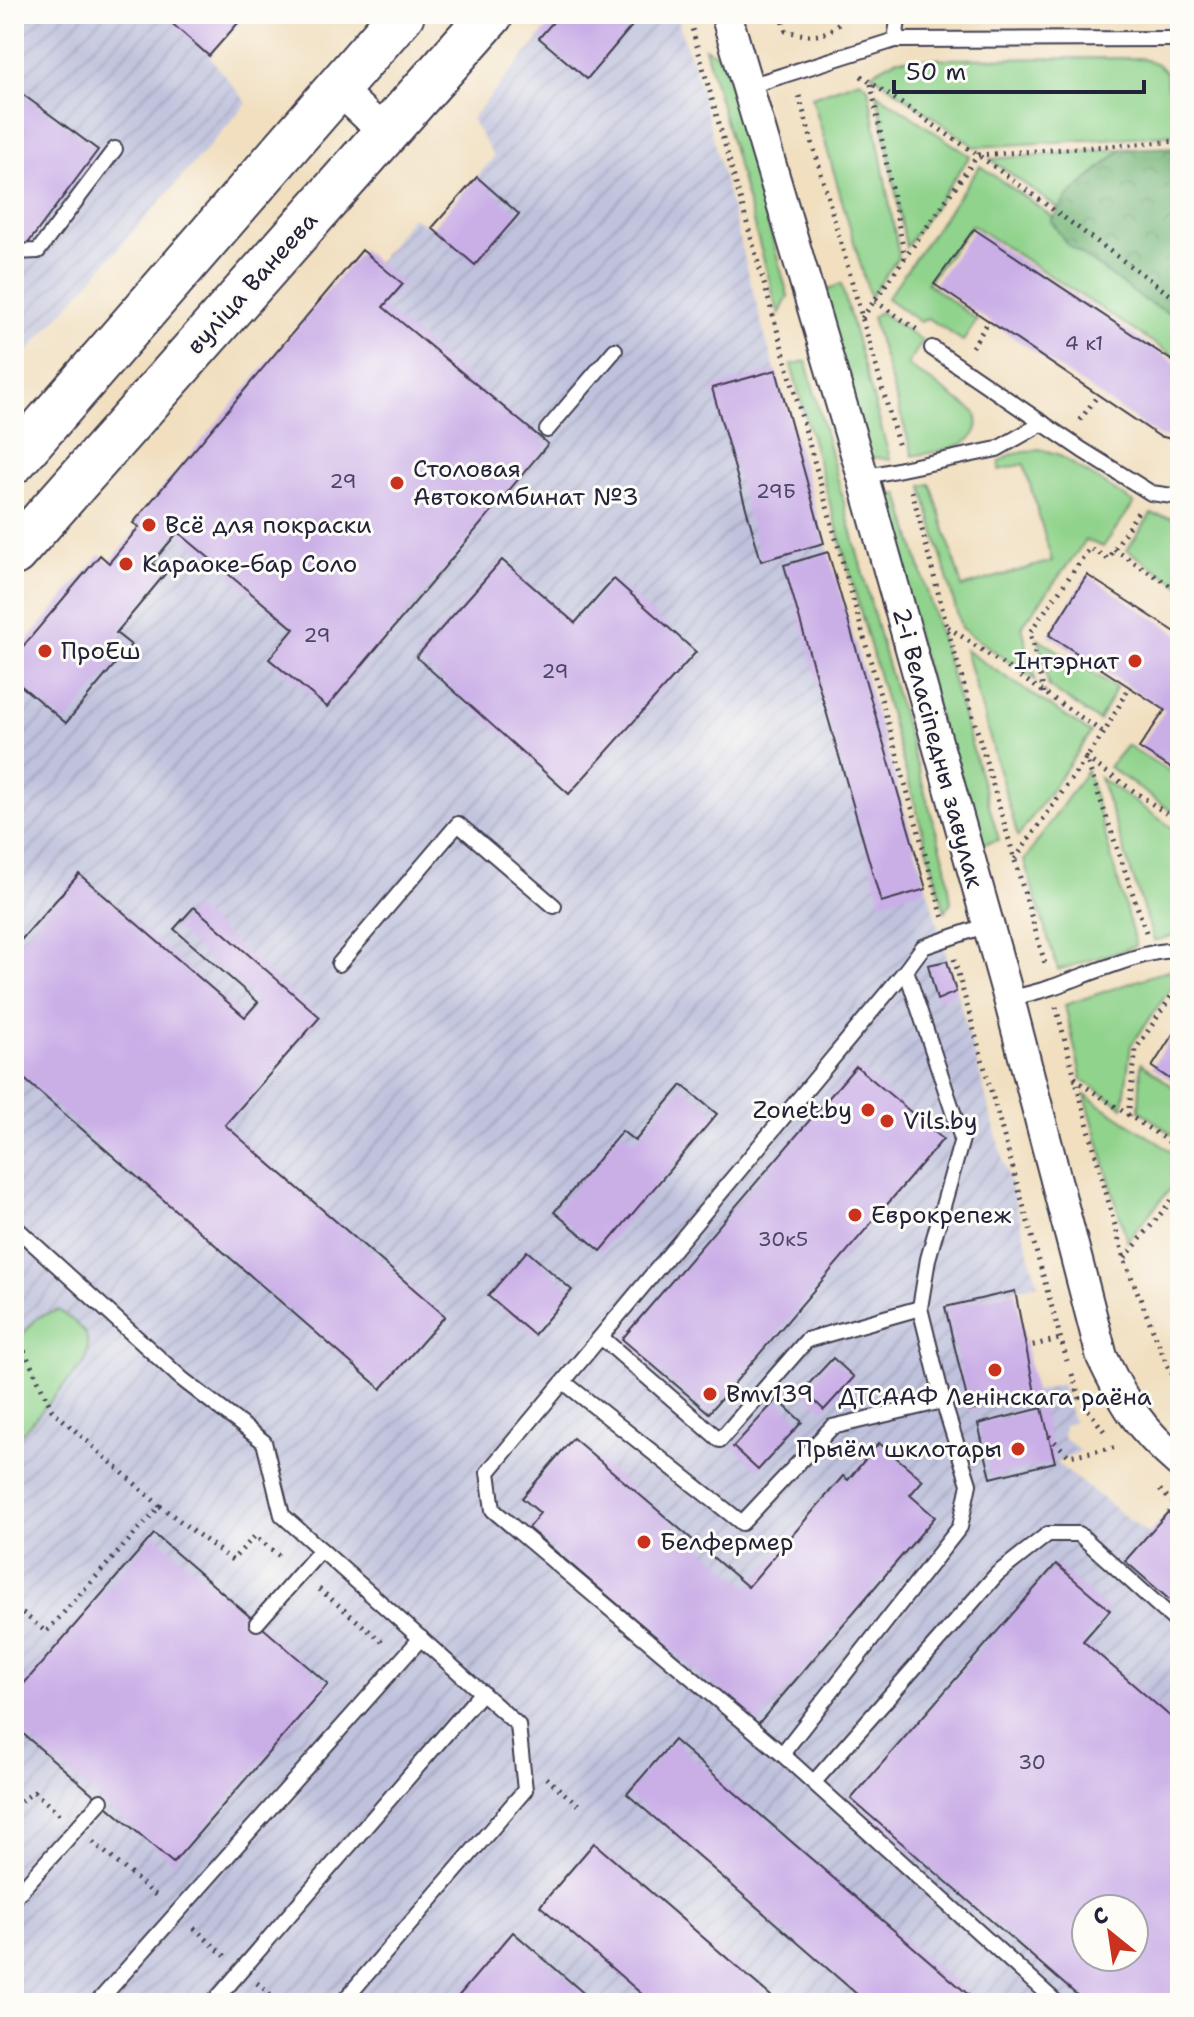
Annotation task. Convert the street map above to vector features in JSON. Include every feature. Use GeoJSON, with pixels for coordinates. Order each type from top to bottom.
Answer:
{"type":"FeatureCollection","features":[{"type":"Feature","properties":{"kind":"main road"},"geometry":{"type":"LineString","coordinates":[[14,461],[402,14]]}},
{"type":"Feature","properties":{"kind":"main road","name":"вуліца Ванеева"},"geometry":{"type":"LineString","coordinates":[[14,553],[491,14]]}},
{"type":"Feature","properties":{"kind":"street","name":"2-і Веласіпедны завулак"},"geometry":{"type":"LineString","coordinates":[[726,14],[863,477],[1009,999],[1102,1357],[1124,1403],[1141,1427],[1180,1463]]}},
{"type":"Feature","properties":{"kind":"street"},"geometry":{"type":"LineString","coordinates":[[336,87],[386,134]]}},
{"type":"Feature","properties":{"kind":"lane"},"geometry":{"type":"LineString","coordinates":[[895,40],[899,14]]}},
{"type":"Feature","properties":{"kind":"lane"},"geometry":{"type":"LineString","coordinates":[[746,87],[895,40],[1180,39]]}},
{"type":"Feature","properties":{"kind":"lane"},"geometry":{"type":"LineString","coordinates":[[14,252],[38,251],[115,149]]}},
{"type":"Feature","properties":{"kind":"lane"},"geometry":{"type":"LineString","coordinates":[[932,348],[1151,493],[1180,497]]}},
{"type":"Feature","properties":{"kind":"lane"},"geometry":{"type":"LineString","coordinates":[[547,430],[615,350]]}},
{"type":"Feature","properties":{"kind":"lane"},"geometry":{"type":"LineString","coordinates":[[863,477],[997,449],[1043,423]]}},
{"type":"Feature","properties":{"kind":"lane"},"geometry":{"type":"LineString","coordinates":[[339,964],[458,824],[554,906]]}},
{"type":"Feature","properties":{"kind":"lane"},"geometry":{"type":"LineString","coordinates":[[987,925],[923,947],[565,1383],[488,1472],[493,1510],[782,1754],[1057,2003]]}},
{"type":"Feature","properties":{"kind":"lane"},"geometry":{"type":"LineString","coordinates":[[1009,999],[1152,952],[1175,949],[1180,952]]}},
{"type":"Feature","properties":{"kind":"lane"},"geometry":{"type":"LineString","coordinates":[[782,1754],[960,1527],[969,1484],[943,1401],[920,1308],[928,1259],[962,1139],[906,970]]}},
{"type":"Feature","properties":{"kind":"lane"},"geometry":{"type":"LineString","coordinates":[[15,1229],[182,1379],[264,1442],[282,1515],[518,1725],[525,1790],[342,2003]]}},
{"type":"Feature","properties":{"kind":"lane"},"geometry":{"type":"LineString","coordinates":[[602,1338],[720,1440],[807,1340],[920,1308]]}},
{"type":"Feature","properties":{"kind":"lane"},"geometry":{"type":"LineString","coordinates":[[565,1383],[742,1523],[832,1427],[943,1401]]}},
{"type":"Feature","properties":{"kind":"lane"},"geometry":{"type":"LineString","coordinates":[[814,1782],[997,1574],[1048,1534],[1079,1534],[1180,1625]]}},
{"type":"Feature","properties":{"kind":"lane"},"geometry":{"type":"LineString","coordinates":[[257,1623],[321,1550]]}},
{"type":"Feature","properties":{"kind":"lane"},"geometry":{"type":"LineString","coordinates":[[97,2003],[421,1638]]}},
{"type":"Feature","properties":{"kind":"lane"},"geometry":{"type":"LineString","coordinates":[[213,2003],[482,1692]]}},
{"type":"Feature","properties":{"kind":"lane"},"geometry":{"type":"LineString","coordinates":[[14,1898],[101,1801]]}},
{"type":"Feature","properties":{"kind":"path"},"geometry":{"type":"LineString","coordinates":[[688,14],[1060,1339],[1080,1399],[1094,1421],[1126,1455]]}},
{"type":"Feature","properties":{"kind":"path"},"geometry":{"type":"LineString","coordinates":[[781,14],[786,31],[813,38],[836,27],[847,14]]}},
{"type":"Feature","properties":{"kind":"path"},"geometry":{"type":"LineString","coordinates":[[848,79],[860,75],[978,155],[1180,302]]}},
{"type":"Feature","properties":{"kind":"path"},"geometry":{"type":"LineString","coordinates":[[871,83],[905,259]]}},
{"type":"Feature","properties":{"kind":"path"},"geometry":{"type":"LineString","coordinates":[[811,92],[798,96],[906,469],[947,627],[1051,987],[1124,1259],[1169,1369],[1180,1385]]}},
{"type":"Feature","properties":{"kind":"path"},"geometry":{"type":"LineString","coordinates":[[978,155],[1180,141]]}},
{"type":"Feature","properties":{"kind":"path"},"geometry":{"type":"LineString","coordinates":[[862,319],[978,155]]}},
{"type":"Feature","properties":{"kind":"path"},"geometry":{"type":"LineString","coordinates":[[968,352],[989,321]]}},
{"type":"Feature","properties":{"kind":"path"},"geometry":{"type":"LineString","coordinates":[[1078,423],[1098,395]]}},
{"type":"Feature","properties":{"kind":"path"},"geometry":{"type":"LineString","coordinates":[[1044,693],[1030,632],[1090,548],[1108,559],[1151,493]]}},
{"type":"Feature","properties":{"kind":"path"},"geometry":{"type":"LineString","coordinates":[[1114,549],[1180,592]]}},
{"type":"Feature","properties":{"kind":"path"},"geometry":{"type":"LineString","coordinates":[[947,627],[1104,733]]}},
{"type":"Feature","properties":{"kind":"path"},"geometry":{"type":"LineString","coordinates":[[1015,860],[1104,733],[1130,686]]}},
{"type":"Feature","properties":{"kind":"path"},"geometry":{"type":"LineString","coordinates":[[1086,758],[1180,823]]}},
{"type":"Feature","properties":{"kind":"path"},"geometry":{"type":"LineString","coordinates":[[1086,758],[1152,952]]}},
{"type":"Feature","properties":{"kind":"path"},"geometry":{"type":"LineString","coordinates":[[1128,1116],[1136,1049],[1180,983]]}},
{"type":"Feature","properties":{"kind":"path"},"geometry":{"type":"LineString","coordinates":[[1073,1078],[1180,1149]]}},
{"type":"Feature","properties":{"kind":"path"},"geometry":{"type":"LineString","coordinates":[[1124,1259],[1180,1190]]}},
{"type":"Feature","properties":{"kind":"path"},"geometry":{"type":"LineString","coordinates":[[14,1329],[52,1410],[160,1506],[232,1560],[255,1536],[403,1659]]}},
{"type":"Feature","properties":{"kind":"path"},"geometry":{"type":"LineString","coordinates":[[1025,1347],[1060,1339]]}},
{"type":"Feature","properties":{"kind":"path"},"geometry":{"type":"LineString","coordinates":[[1049,1436],[1069,1456],[1118,1447]]}},
{"type":"Feature","properties":{"kind":"path"},"geometry":{"type":"LineString","coordinates":[[1151,1482],[1180,1509]]}},
{"type":"Feature","properties":{"kind":"path"},"geometry":{"type":"LineString","coordinates":[[14,1606],[46,1632],[160,1506]]}},
{"type":"Feature","properties":{"kind":"path"},"geometry":{"type":"LineString","coordinates":[[522,1758],[581,1807]]}},
{"type":"Feature","properties":{"kind":"path"},"geometry":{"type":"LineString","coordinates":[[14,1806],[34,1792],[281,2003]]}},
{"type":"Feature","properties":{"kind":"shaded area"},"geometry":{"type":"Polygon","coordinates":[[[14,14],[246,14],[209,56],[247,103],[14,367],[14,14]]]}},
{"type":"Feature","properties":{"kind":"shaded area"},"geometry":{"type":"Polygon","coordinates":[[[560,14],[677,14],[695,69],[763,329],[942,939],[1038,1284],[945,1307],[970,1411],[1061,1384],[1073,1421],[1064,1426],[1063,1437],[1080,1451],[1056,1463],[1148,1534],[1180,1523],[1180,2003],[14,2003],[14,657],[100,555],[110,563],[139,527],[133,523],[362,250],[377,263],[412,217],[432,228],[494,157],[471,119],[560,14]]]}},
{"type":"Feature","properties":{"kind":"green space"},"geometry":{"type":"Polygon","coordinates":[[[705,48],[723,58],[788,296],[779,315],[705,48]]]}},
{"type":"Feature","properties":{"kind":"green space"},"geometry":{"type":"Polygon","coordinates":[[[1140,58],[1157,64],[1166,72],[1167,88],[1180,88],[1180,134],[975,147],[871,73],[897,59],[1140,58]]]}},
{"type":"Feature","properties":{"kind":"green space"},"geometry":{"type":"Polygon","coordinates":[[[860,80],[868,87],[899,256],[870,297],[812,97],[860,80]]]}},
{"type":"Feature","properties":{"kind":"green space"},"geometry":{"type":"Polygon","coordinates":[[[877,93],[970,156],[906,247],[877,93]]]}},
{"type":"Feature","properties":{"kind":"green space"},"geometry":{"type":"Polygon","coordinates":[[[1180,147],[1180,319],[1144,300],[1066,243],[1051,221],[1066,199],[1122,149],[1180,147]]]}},
{"type":"Feature","properties":{"kind":"green space"},"geometry":{"type":"Polygon","coordinates":[[[1122,149],[1066,199],[1059,209],[990,159],[1122,149]]]}},
{"type":"Feature","properties":{"kind":"green space"},"geometry":{"type":"Polygon","coordinates":[[[980,166],[1053,217],[1051,221],[1128,286],[1180,319],[1180,360],[972,225],[927,283],[977,320],[963,341],[928,318],[920,322],[887,298],[980,166]]]}},
{"type":"Feature","properties":{"kind":"green space"},"geometry":{"type":"Polygon","coordinates":[[[841,284],[890,459],[870,457],[825,309],[828,289],[841,284]]]}},
{"type":"Feature","properties":{"kind":"green space"},"geometry":{"type":"Polygon","coordinates":[[[880,312],[923,341],[907,365],[975,412],[978,424],[968,440],[958,446],[913,456],[872,317],[880,312]]]}},
{"type":"Feature","properties":{"kind":"green space"},"geometry":{"type":"Polygon","coordinates":[[[806,361],[883,649],[946,865],[951,902],[945,911],[791,365],[806,361]]]}},
{"type":"Feature","properties":{"kind":"green space"},"geometry":{"type":"Polygon","coordinates":[[[1039,449],[1057,454],[1134,503],[1103,547],[1086,540],[1022,626],[1035,680],[961,628],[922,486],[930,484],[933,490],[962,587],[1052,561],[1024,464],[999,470],[1000,461],[1010,455],[1039,449]]]}},
{"type":"Feature","properties":{"kind":"green space"},"geometry":{"type":"Polygon","coordinates":[[[899,494],[999,840],[974,846],[882,508],[892,495],[899,494]]]}},
{"type":"Feature","properties":{"kind":"green space"},"geometry":{"type":"Polygon","coordinates":[[[1151,514],[1180,519],[1180,585],[1127,550],[1151,514]]]}},
{"type":"Feature","properties":{"kind":"green space"},"geometry":{"type":"Polygon","coordinates":[[[1038,638],[1116,688],[1099,721],[1049,687],[1038,638]]]}},
{"type":"Feature","properties":{"kind":"green space"},"geometry":{"type":"Polygon","coordinates":[[[965,650],[1091,733],[1018,837],[965,650]]]}},
{"type":"Feature","properties":{"kind":"green space"},"geometry":{"type":"Polygon","coordinates":[[[1127,745],[1180,778],[1180,817],[1109,767],[1127,745]]]}},
{"type":"Feature","properties":{"kind":"green space"},"geometry":{"type":"Polygon","coordinates":[[[1087,770],[1136,946],[1058,970],[1024,861],[1087,770]]]}},
{"type":"Feature","properties":{"kind":"green space"},"geometry":{"type":"Polygon","coordinates":[[[1100,778],[1180,833],[1180,934],[1154,941],[1100,778]]]}},
{"type":"Feature","properties":{"kind":"green space"},"geometry":{"type":"Polygon","coordinates":[[[1174,968],[1180,969],[1180,975],[1131,1045],[1123,1107],[1082,1080],[1065,1005],[1174,968]]]}},
{"type":"Feature","properties":{"kind":"green space"},"geometry":{"type":"Polygon","coordinates":[[[1141,1063],[1180,1092],[1180,1140],[1139,1110],[1141,1063]]]}},
{"type":"Feature","properties":{"kind":"green space"},"geometry":{"type":"Polygon","coordinates":[[[1085,1095],[1180,1157],[1180,1177],[1127,1241],[1085,1095]]]}},
{"type":"Feature","properties":{"kind":"green space"},"geometry":{"type":"Polygon","coordinates":[[[58,1310],[84,1331],[88,1344],[85,1362],[14,1442],[14,1344],[38,1317],[58,1310]]]}},
{"type":"Feature","properties":{"kind":"building"},"geometry":{"type":"Polygon","coordinates":[[[171,14],[246,14],[209,56],[167,19],[171,14]]]}},
{"type":"Feature","properties":{"kind":"building"},"geometry":{"type":"Polygon","coordinates":[[[560,14],[642,14],[587,79],[539,38],[560,14]]]}},
{"type":"Feature","properties":{"kind":"building"},"geometry":{"type":"Polygon","coordinates":[[[14,88],[98,150],[26,246],[14,236],[14,88]]]}},
{"type":"Feature","properties":{"kind":"building"},"geometry":{"type":"Polygon","coordinates":[[[477,177],[519,214],[475,265],[432,228],[477,177]]]}},
{"type":"Feature","properties":{"kind":"building"},"geometry":{"type":"Polygon","coordinates":[[[974,229],[1180,366],[1180,441],[1159,436],[934,284],[974,229]]]}},
{"type":"Feature","properties":{"kind":"building"},"geometry":{"type":"Polygon","coordinates":[[[362,250],[403,284],[383,307],[548,444],[327,707],[269,659],[294,629],[178,532],[152,563],[165,574],[116,633],[131,645],[66,723],[14,680],[14,657],[100,555],[109,563],[139,527],[133,523],[362,250]]]}},
{"type":"Feature","properties":{"kind":"building"},"geometry":{"type":"Polygon","coordinates":[[[776,370],[824,543],[761,561],[712,388],[776,370]]]}},
{"type":"Feature","properties":{"kind":"building"},"geometry":{"type":"Polygon","coordinates":[[[828,552],[926,889],[881,902],[784,565],[828,552]]]}},
{"type":"Feature","properties":{"kind":"building"},"geometry":{"type":"Polygon","coordinates":[[[502,560],[575,623],[614,579],[696,652],[569,794],[416,657],[502,560]]]}},
{"type":"Feature","properties":{"kind":"building","name":"Інтэрнат"},"geometry":{"type":"Polygon","coordinates":[[[1087,575],[1180,635],[1180,774],[1139,748],[1165,710],[1049,635],[1087,575]]]}},
{"type":"Feature","properties":{"kind":"building"},"geometry":{"type":"Polygon","coordinates":[[[79,874],[245,1017],[258,1002],[174,929],[194,907],[320,1017],[225,1125],[445,1316],[381,1389],[14,1070],[14,948],[79,874]]]}},
{"type":"Feature","properties":{"kind":"building"},"geometry":{"type":"Polygon","coordinates":[[[947,961],[956,992],[937,1000],[928,965],[947,961]]]}},
{"type":"Feature","properties":{"kind":"building"},"geometry":{"type":"Polygon","coordinates":[[[1180,1023],[1180,1086],[1152,1067],[1180,1023]]]}},
{"type":"Feature","properties":{"kind":"building"},"geometry":{"type":"Polygon","coordinates":[[[856,1066],[943,1139],[709,1413],[622,1339],[856,1066]]]}},
{"type":"Feature","properties":{"kind":"building"},"geometry":{"type":"Polygon","coordinates":[[[682,1085],[717,1114],[601,1251],[554,1212],[622,1131],[635,1141],[682,1085]]]}},
{"type":"Feature","properties":{"kind":"building"},"geometry":{"type":"Polygon","coordinates":[[[527,1251],[572,1290],[534,1335],[488,1296],[527,1251]]]}},
{"type":"Feature","properties":{"kind":"building","name":"ДТСААФ Ленінскага раёна"},"geometry":{"type":"Polygon","coordinates":[[[1015,1291],[1035,1393],[970,1411],[945,1307],[1015,1291]]]}},
{"type":"Feature","properties":{"kind":"building"},"geometry":{"type":"Polygon","coordinates":[[[833,1358],[854,1377],[824,1410],[803,1390],[833,1358]]]}},
{"type":"Feature","properties":{"kind":"building"},"geometry":{"type":"Polygon","coordinates":[[[777,1399],[802,1422],[758,1470],[733,1447],[777,1399]]]}},
{"type":"Feature","properties":{"kind":"building","name":"Прыём шклотары"},"geometry":{"type":"Polygon","coordinates":[[[1042,1408],[1055,1462],[991,1478],[978,1424],[1042,1408]]]}},
{"type":"Feature","properties":{"kind":"building"},"geometry":{"type":"Polygon","coordinates":[[[573,1438],[748,1587],[843,1476],[848,1480],[879,1443],[923,1480],[910,1495],[935,1517],[758,1724],[528,1528],[540,1513],[522,1498],[573,1438]]]}},
{"type":"Feature","properties":{"kind":"building"},"geometry":{"type":"Polygon","coordinates":[[[1168,1512],[1180,1523],[1180,1609],[1125,1561],[1168,1512]]]}},
{"type":"Feature","properties":{"kind":"building"},"geometry":{"type":"Polygon","coordinates":[[[154,1534],[328,1684],[173,1863],[14,1726],[14,1695],[154,1534]]]}},
{"type":"Feature","properties":{"kind":"building"},"geometry":{"type":"Polygon","coordinates":[[[1056,1564],[1110,1610],[1083,1641],[1180,1725],[1180,2003],[1086,2003],[851,1799],[1056,1564]]]}},
{"type":"Feature","properties":{"kind":"building"},"geometry":{"type":"Polygon","coordinates":[[[674,1740],[978,2003],[867,2003],[627,1794],[674,1740]]]}},
{"type":"Feature","properties":{"kind":"building"},"geometry":{"type":"Polygon","coordinates":[[[594,1843],[779,2003],[652,2003],[540,1906],[594,1843]]]}},
{"type":"Feature","properties":{"kind":"building"},"geometry":{"type":"Polygon","coordinates":[[[513,1932],[595,2003],[460,2003],[456,1999],[513,1932]]]}},
{"type":"Feature","properties":{"kind":"place","name":"Столовая Автокомбинат №3"},"geometry":{"type":"Point","coordinates":[397,483]}},
{"type":"Feature","properties":{"kind":"place","name":"Всё для покраски"},"geometry":{"type":"Point","coordinates":[149,525]}},
{"type":"Feature","properties":{"kind":"place","name":"Караоке-бар Соло"},"geometry":{"type":"Point","coordinates":[126,564]}},
{"type":"Feature","properties":{"kind":"place","name":"ПроЕш"},"geometry":{"type":"Point","coordinates":[45,651]}},
{"type":"Feature","properties":{"kind":"place","name":"Інтэрнат"},"geometry":{"type":"Point","coordinates":[1135,661]}},
{"type":"Feature","properties":{"kind":"place","name":"Zonet.by"},"geometry":{"type":"Point","coordinates":[868,1110]}},
{"type":"Feature","properties":{"kind":"place","name":"Vils.by"},"geometry":{"type":"Point","coordinates":[887,1121]}},
{"type":"Feature","properties":{"kind":"place","name":"Еврокрепеж"},"geometry":{"type":"Point","coordinates":[855,1215]}},
{"type":"Feature","properties":{"kind":"place","name":"ДТСААФ Ленінскага раёна"},"geometry":{"type":"Point","coordinates":[995,1370]}},
{"type":"Feature","properties":{"kind":"place","name":"Bmv139"},"geometry":{"type":"Point","coordinates":[710,1394]}},
{"type":"Feature","properties":{"kind":"place","name":"Прыём шклотары"},"geometry":{"type":"Point","coordinates":[1018,1449]}},
{"type":"Feature","properties":{"kind":"place","name":"Белфермер"},"geometry":{"type":"Point","coordinates":[644,1542]}}]}
